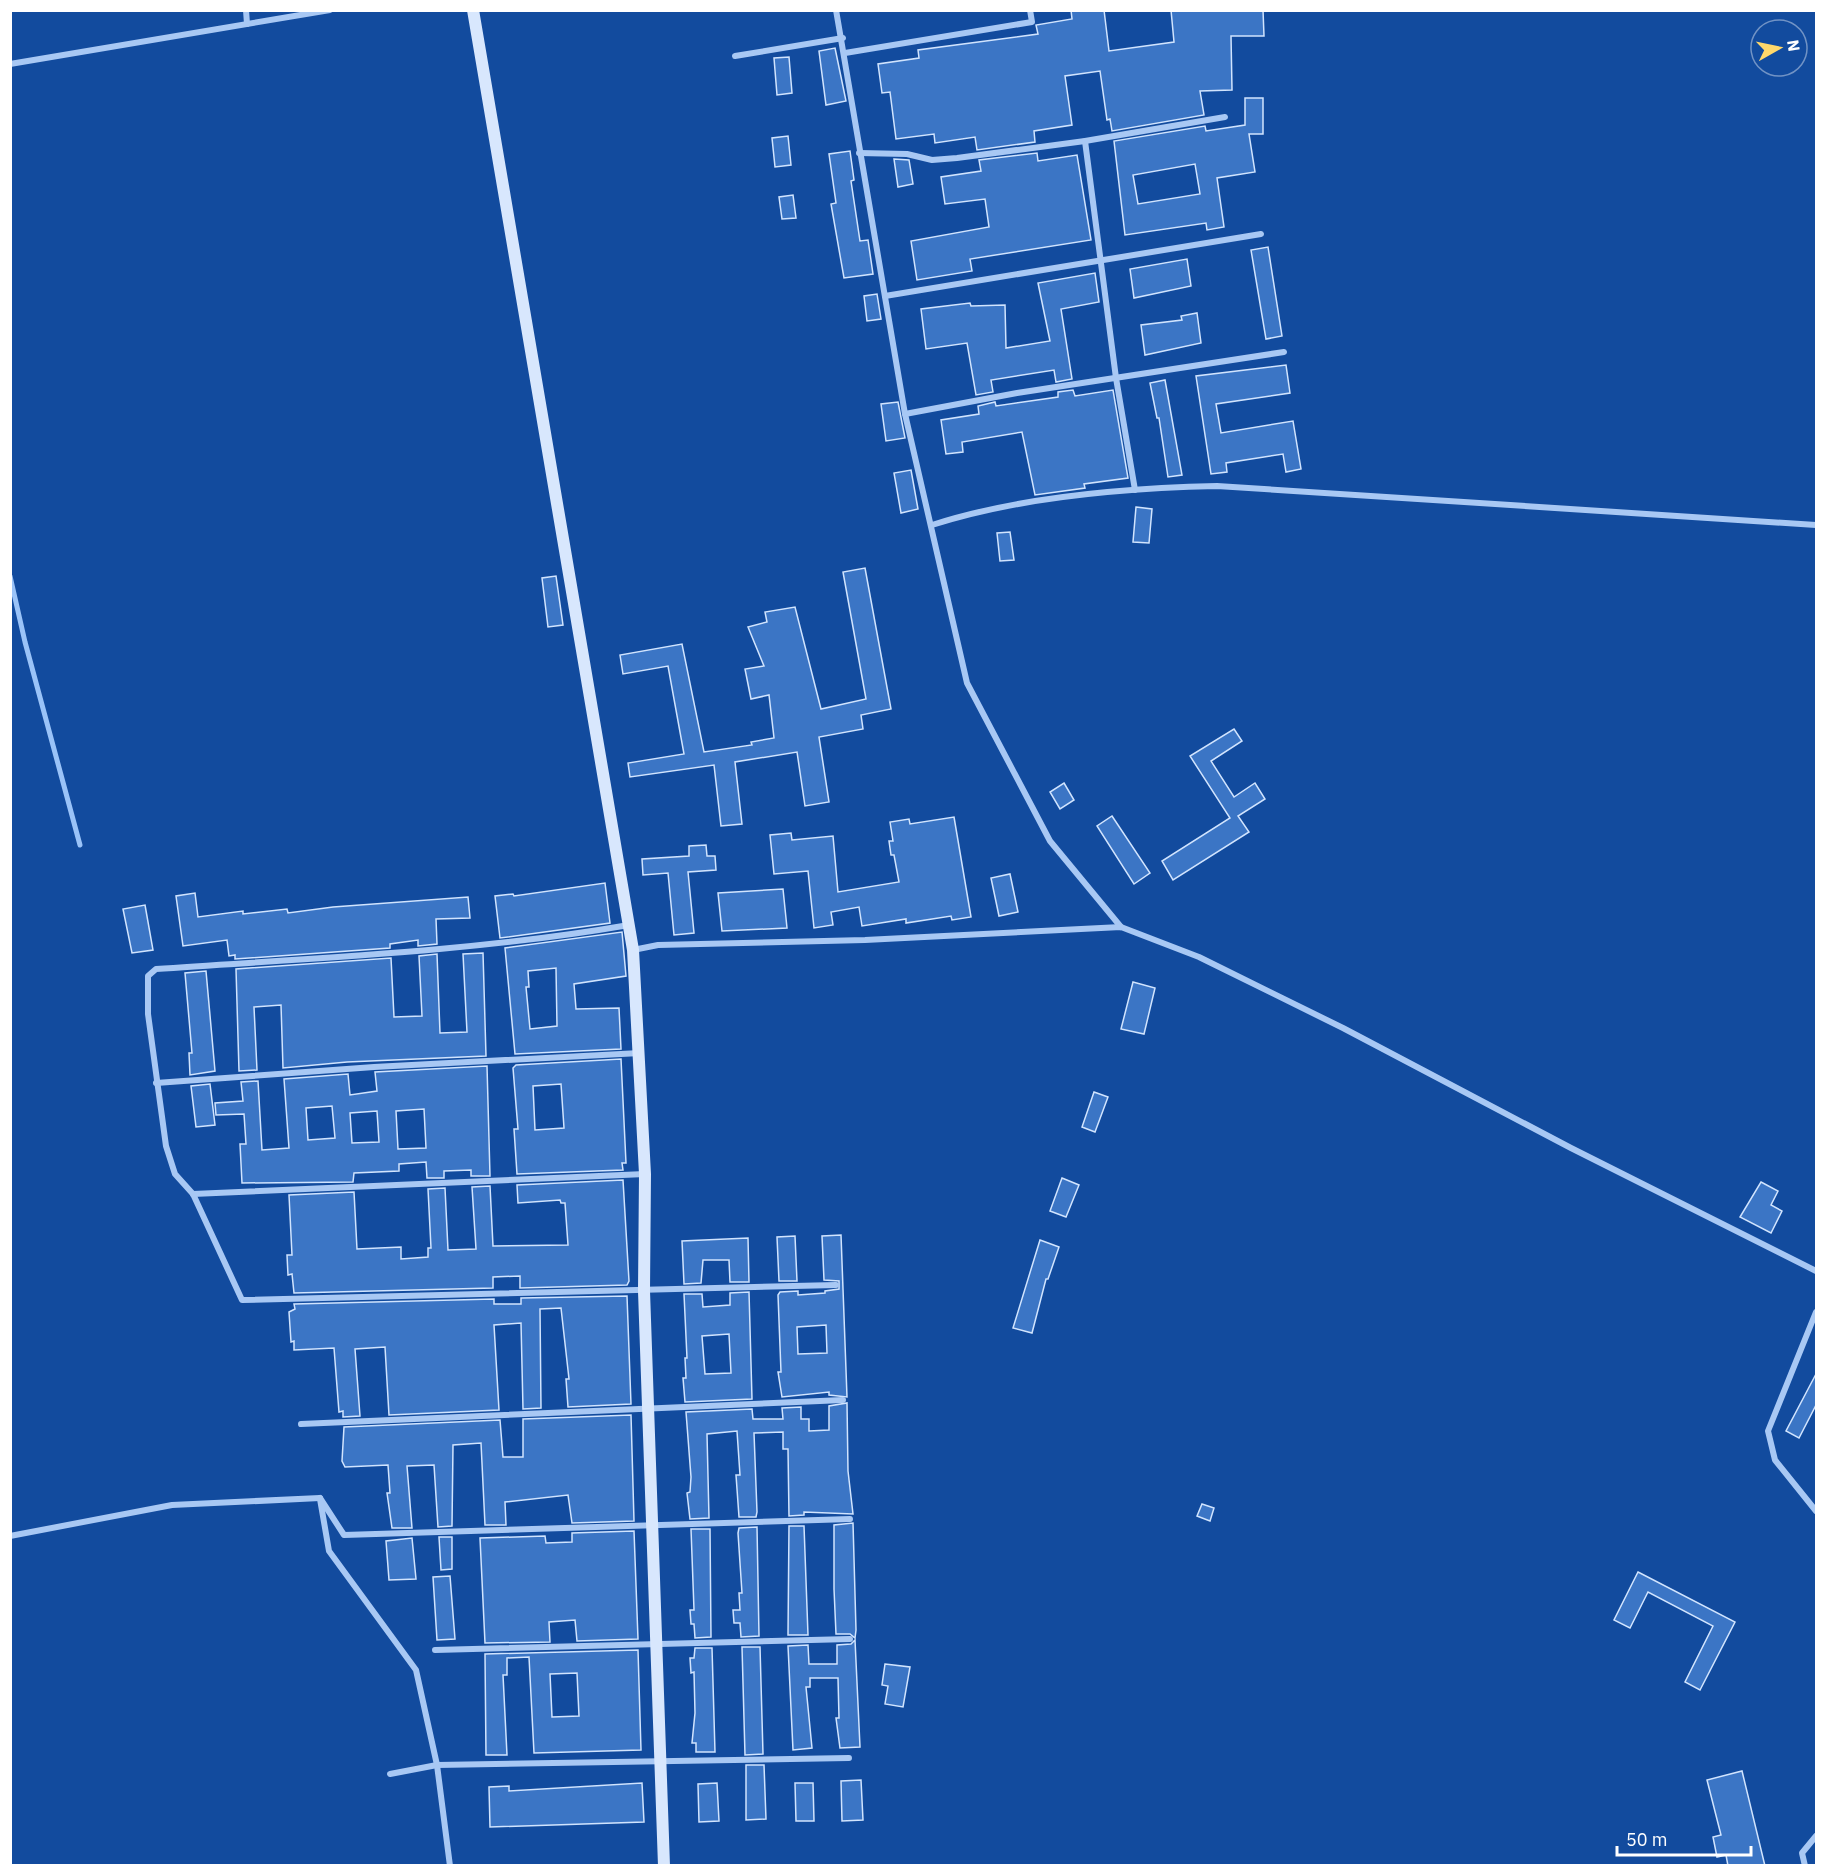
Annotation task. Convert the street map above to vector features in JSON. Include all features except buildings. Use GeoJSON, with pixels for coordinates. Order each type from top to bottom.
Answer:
{"type":"FeatureCollection","features":[{"type":"Feature","properties":{"kind":"street"},"geometry":{"type":"LineString","coordinates":[[246,10],[248,24]]}},
{"type":"Feature","properties":{"kind":"street"},"geometry":{"type":"LineString","coordinates":[[10,64],[330,10]]}},
{"type":"Feature","properties":{"kind":"street"},"geometry":{"type":"LineString","coordinates":[[473,10],[633,950],[645,1174],[644,1291],[664,1866]]}},
{"type":"Feature","properties":{"kind":"street"},"geometry":{"type":"LineString","coordinates":[[836,10],[843,38],[859,153],[905,414],[967,683],[1050,841],[1121,927]]}},
{"type":"Feature","properties":{"kind":"street"},"geometry":{"type":"LineString","coordinates":[[845,53],[1032,22],[1030,10]]}},
{"type":"Feature","properties":{"kind":"street"},"geometry":{"type":"LineString","coordinates":[[735,57],[843,38]]}},
{"type":"Feature","properties":{"kind":"street"},"geometry":{"type":"LineString","coordinates":[[859,153],[907,154],[932,160],[1085,141],[1225,117]]}},
{"type":"Feature","properties":{"kind":"street"},"geometry":{"type":"LineString","coordinates":[[1085,141],[1099,260],[1135,490]]}},
{"type":"Feature","properties":{"kind":"street"},"geometry":{"type":"LineString","coordinates":[[885,296],[1261,234]]}},
{"type":"Feature","properties":{"kind":"street"},"geometry":{"type":"LineString","coordinates":[[905,414],[1284,352]]}},
{"type":"Feature","properties":{"kind":"street"},"geometry":{"type":"LineString","coordinates":[[932,525],[976,511],[1135,490],[1217,486],[1816,525]]}},
{"type":"Feature","properties":{"kind":"street"},"geometry":{"type":"LineString","coordinates":[[629,925],[540,939],[156,969],[148,976],[148,1014],[166,1146],[175,1174],[193,1194],[242,1300],[836,1285]]}},
{"type":"Feature","properties":{"kind":"street"},"geometry":{"type":"LineString","coordinates":[[633,950],[658,945],[865,940],[1121,927],[1199,957],[1343,1028],[1571,1148],[1816,1271]]}},
{"type":"Feature","properties":{"kind":"street"},"geometry":{"type":"LineString","coordinates":[[156,1083],[640,1053]]}},
{"type":"Feature","properties":{"kind":"street"},"geometry":{"type":"LineString","coordinates":[[193,1194],[645,1174]]}},
{"type":"Feature","properties":{"kind":"street"},"geometry":{"type":"LineString","coordinates":[[1816,1312],[1768,1431],[1775,1460],[1816,1511]]}},
{"type":"Feature","properties":{"kind":"street"},"geometry":{"type":"LineString","coordinates":[[301,1424],[843,1400]]}},
{"type":"Feature","properties":{"kind":"street"},"geometry":{"type":"LineString","coordinates":[[320,1498],[344,1535],[850,1519]]}},
{"type":"Feature","properties":{"kind":"street"},"geometry":{"type":"LineString","coordinates":[[10,1536],[172,1505],[320,1498]]}},
{"type":"Feature","properties":{"kind":"street"},"geometry":{"type":"LineString","coordinates":[[320,1498],[329,1551],[416,1670],[437,1766],[450,1866]]}},
{"type":"Feature","properties":{"kind":"street"},"geometry":{"type":"LineString","coordinates":[[435,1650],[850,1640]]}},
{"type":"Feature","properties":{"kind":"street"},"geometry":{"type":"LineString","coordinates":[[390,1774],[437,1766],[849,1758]]}},
{"type":"Feature","properties":{"kind":"street"},"geometry":{"type":"LineString","coordinates":[[1805,1866],[1802,1853],[1816,1836]]}},
{"type":"Feature","properties":{"kind":"waterway"},"geometry":{"type":"LineString","coordinates":[[10,576],[25,642],[80,845]]}}]}
